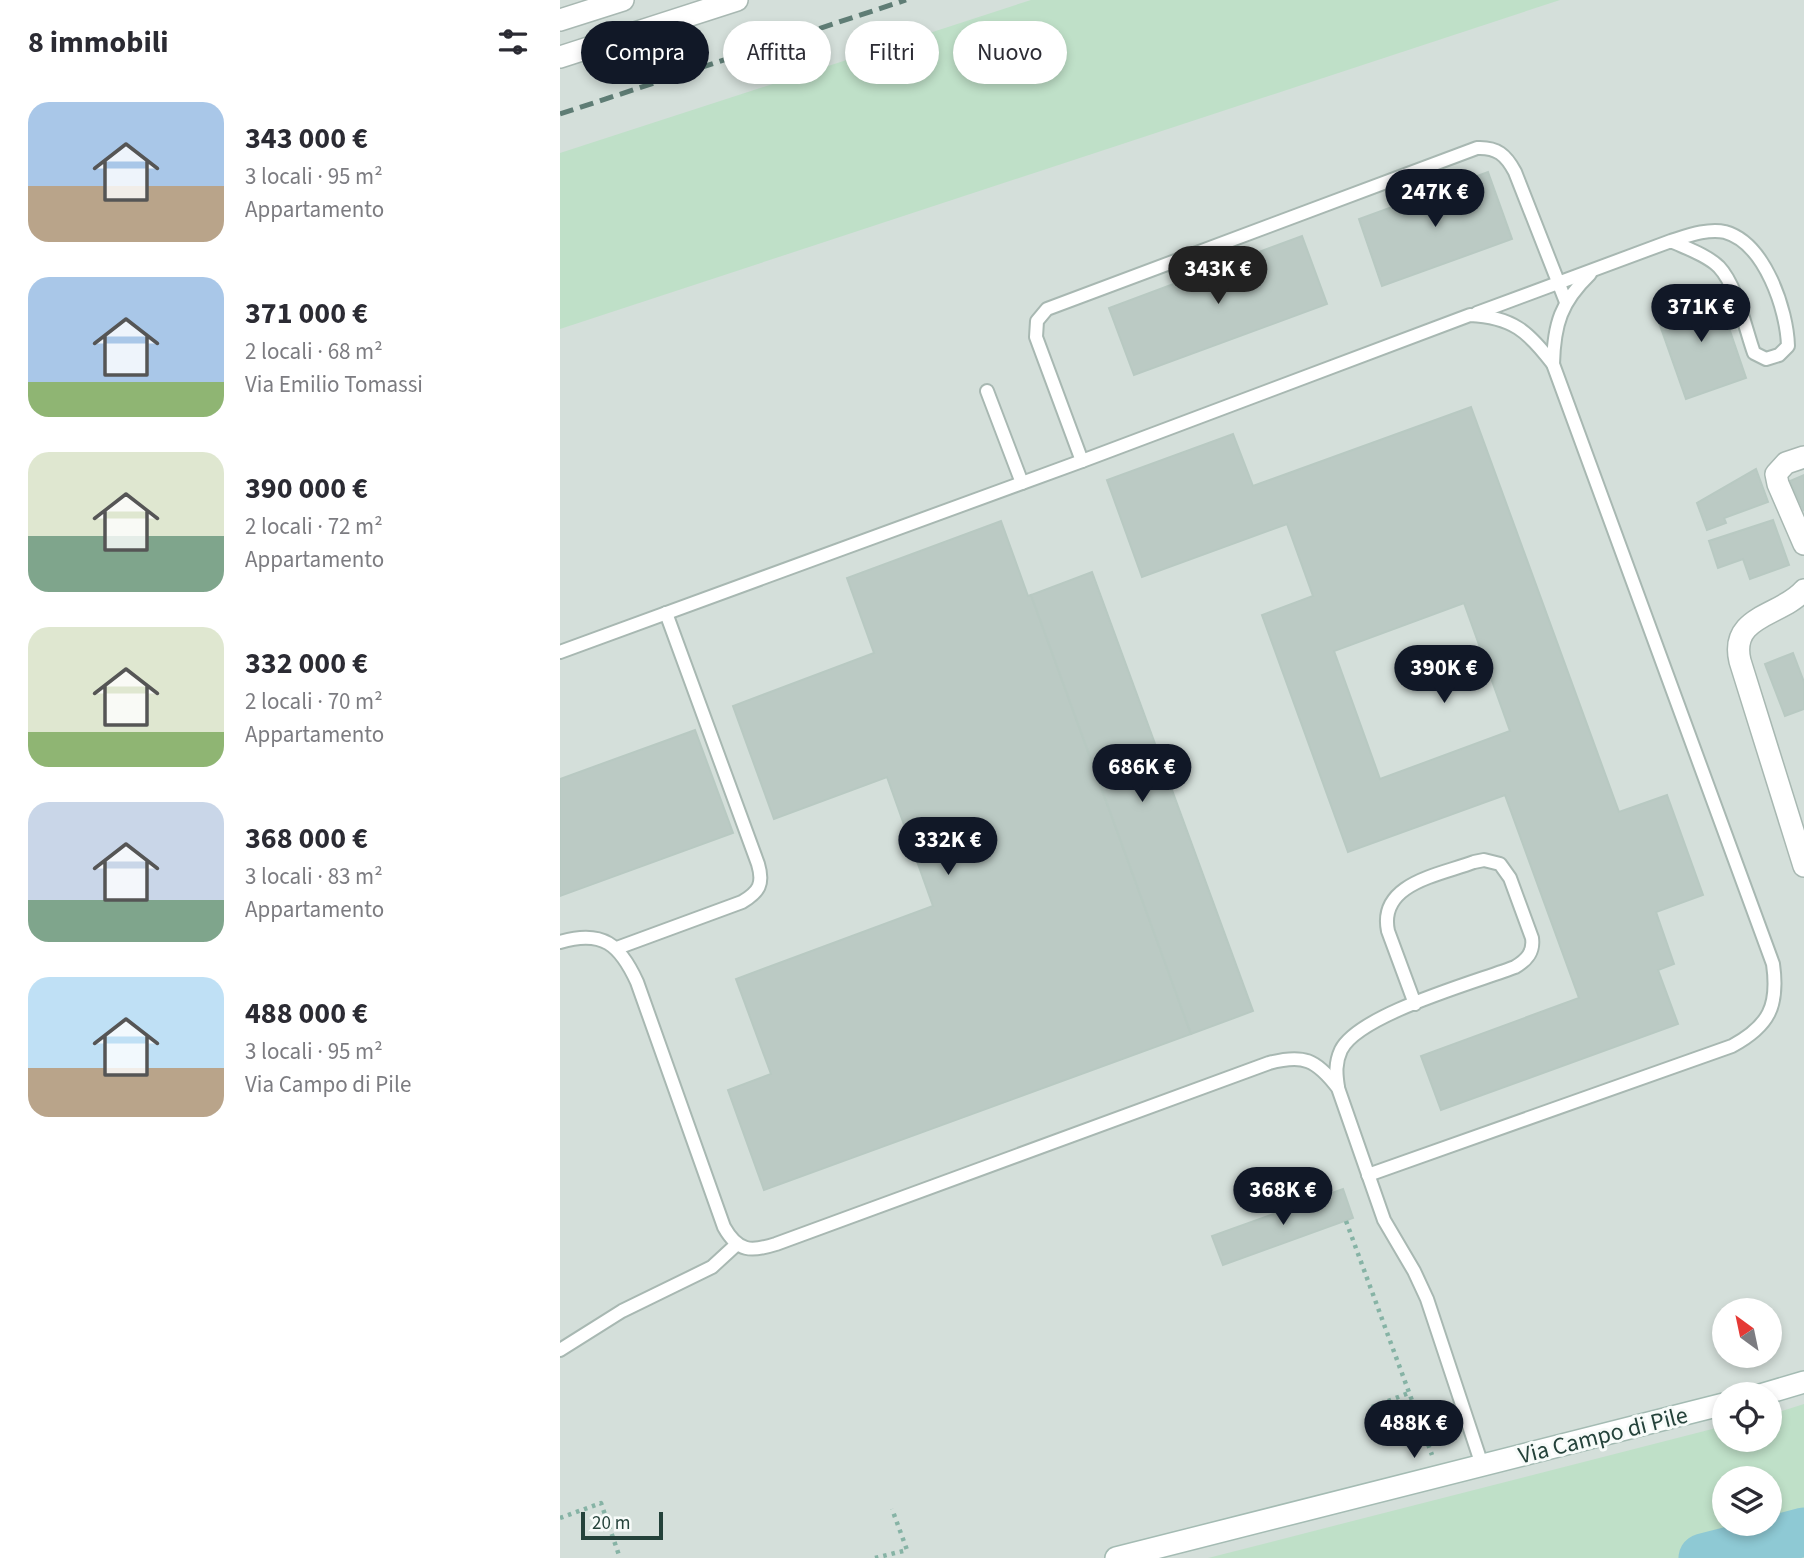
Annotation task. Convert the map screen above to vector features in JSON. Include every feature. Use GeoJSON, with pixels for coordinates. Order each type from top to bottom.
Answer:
{"type":"FeatureCollection","features":[{"type":"Feature","properties":{"kind":"street"},"geometry":{"type":"LineString","coordinates":[[560,20],[623,0]]}},
{"type":"Feature","properties":{"kind":"street"},"geometry":{"type":"LineString","coordinates":[[560,57],[737,0]]}},
{"type":"Feature","properties":{"kind":"street"},"geometry":{"type":"LineString","coordinates":[[1804,457],[1784,465],[1776,474],[1804,544]]}},
{"type":"Feature","properties":{"kind":"street"},"geometry":{"type":"LineString","coordinates":[[1804,590],[1794,599],[1748,626],[1741,635],[1738,647],[1740,661],[1804,866]]}},
{"type":"Feature","properties":{"kind":"street"},"geometry":{"type":"LineString","coordinates":[[1782,1388],[1804,1382]]}},
{"type":"Feature","properties":{"kind":"street","name":"Via Campo di Pile"},"geometry":{"type":"LineString","coordinates":[[1116,1558],[1712,1407]]}},
{"type":"Feature","properties":{"kind":"lane"},"geometry":{"type":"LineString","coordinates":[[1082,461],[1035,337],[1037,321],[1047,309],[1477,148],[1498,150],[1507,158],[1566,302]]}},
{"type":"Feature","properties":{"kind":"lane"},"geometry":{"type":"LineString","coordinates":[[560,652],[1082,461],[1470,315],[1671,241],[1697,233],[1724,232],[1746,243],[1763,262],[1787,324],[1788,346],[1779,355],[1766,359],[1754,353],[1730,282],[1718,266],[1700,254],[1671,241]]}},
{"type":"Feature","properties":{"kind":"lane"},"geometry":{"type":"LineString","coordinates":[[1553,364],[1553,337],[1561,310],[1574,290],[1596,269]]}},
{"type":"Feature","properties":{"kind":"lane"},"geometry":{"type":"LineString","coordinates":[[1368,1175],[1732,1046],[1763,1026],[1772,1006],[1776,983],[1773,964],[1553,364],[1535,340],[1516,326],[1493,316],[1470,315]]}},
{"type":"Feature","properties":{"kind":"lane"},"geometry":{"type":"LineString","coordinates":[[987,391],[1022,483]]}},
{"type":"Feature","properties":{"kind":"lane"},"geometry":{"type":"LineString","coordinates":[[617,948],[742,902],[758,890],[762,882],[758,864],[666,613]]}},
{"type":"Feature","properties":{"kind":"lane"},"geometry":{"type":"LineString","coordinates":[[1415,1004],[1388,931],[1386,921],[1392,900],[1400,891],[1411,885],[1474,862],[1484,860],[1500,864],[1510,878],[1532,938],[1530,955],[1515,967],[1415,1004],[1390,1013],[1357,1032],[1342,1048],[1335,1066],[1338,1088],[1368,1175],[1388,1229],[1414,1271],[1427,1299],[1482,1465]]}},
{"type":"Feature","properties":{"kind":"lane"},"geometry":{"type":"LineString","coordinates":[[560,942],[588,938],[604,940],[617,948],[628,962],[724,1227],[737,1244],[754,1250],[1269,1063],[1289,1058],[1309,1060],[1326,1072],[1338,1088]]}},
{"type":"Feature","properties":{"kind":"lane"},"geometry":{"type":"LineString","coordinates":[[560,1350],[622,1311],[712,1267],[737,1244]]}},
{"type":"Feature","properties":{"kind":"path"},"geometry":{"type":"LineString","coordinates":[[1346,1221],[1439,1476]]}},
{"type":"Feature","properties":{"kind":"path"},"geometry":{"type":"LineString","coordinates":[[1372,1407],[1409,1393]]}},
{"type":"Feature","properties":{"kind":"path"},"geometry":{"type":"LineString","coordinates":[[560,1518],[601,1503],[620,1558]]}},
{"type":"Feature","properties":{"kind":"path"},"geometry":{"type":"LineString","coordinates":[[875,1558],[906,1550],[892,1509]]}},
{"type":"Feature","properties":{"kind":"shaded area"},"geometry":{"type":"Polygon","coordinates":[[[560,0],[1804,0],[1804,1558],[560,1558],[560,0]]]}},
{"type":"Feature","properties":{"kind":"green space"},"geometry":{"type":"Polygon","coordinates":[[[1031,0],[1560,0],[560,329],[560,153],[772,84],[831,84],[831,65],[845,60],[845,84],[939,84],[939,30],[953,25],[953,84],[1067,84],[1067,21],[966,21],[1031,0]]]}},
{"type":"Feature","properties":{"kind":"green space"},"geometry":{"type":"Polygon","coordinates":[[[1804,1404],[1804,1558],[1208,1558],[1712,1429],[1712,1452],[1782,1452],[1782,1411],[1804,1404]]]}},
{"type":"Feature","properties":{"kind":"building"},"geometry":{"type":"Polygon","coordinates":[[[1488,172],[1512,239],[1382,286],[1359,219],[1488,172]]]}},
{"type":"Feature","properties":{"kind":"building"},"geometry":{"type":"Polygon","coordinates":[[[1302,236],[1327,304],[1134,375],[1109,308],[1302,236]]]}},
{"type":"Feature","properties":{"kind":"building"},"geometry":{"type":"Polygon","coordinates":[[[1716,290],[1746,378],[1686,399],[1655,311],[1716,290]]]}},
{"type":"Feature","properties":{"kind":"building"},"geometry":{"type":"Polygon","coordinates":[[[1471,407],[1619,812],[1667,795],[1703,895],[1656,912],[1674,964],[1658,970],[1678,1024],[1441,1110],[1421,1056],[1579,998],[1505,795],[1348,852],[1262,615],[1313,596],[1287,524],[1142,577],[1107,480],[1233,434],[1253,486],[1471,407]],[[1464,603],[1334,651],[1380,779],[1510,731],[1464,603]]]}},
{"type":"Feature","properties":{"kind":"building"},"geometry":{"type":"Polygon","coordinates":[[[1756,469],[1768,502],[1724,518],[1726,523],[1707,530],[1697,503],[1756,469]]]}},
{"type":"Feature","properties":{"kind":"building"},"geometry":{"type":"Polygon","coordinates":[[[1804,475],[1804,511],[1790,481],[1804,475]]]}},
{"type":"Feature","properties":{"kind":"building"},"geometry":{"type":"Polygon","coordinates":[[[1773,520],[1789,565],[1750,579],[1743,559],[1718,568],[1709,541],[1773,520]]]}},
{"type":"Feature","properties":{"kind":"building"},"geometry":{"type":"Polygon","coordinates":[[[1001,521],[1028,596],[1031,595],[1191,1034],[764,1190],[728,1090],[771,1074],[736,979],[933,906],[887,777],[774,819],[733,706],[874,653],[847,578],[1001,521]]]}},
{"type":"Feature","properties":{"kind":"building"},"geometry":{"type":"Polygon","coordinates":[[[1092,572],[1253,1011],[1191,1034],[1031,595],[1092,572]]]}},
{"type":"Feature","properties":{"kind":"building"},"geometry":{"type":"Polygon","coordinates":[[[1793,653],[1804,682],[1804,709],[1785,716],[1765,664],[1793,653]]]}},
{"type":"Feature","properties":{"kind":"building"},"geometry":{"type":"Polygon","coordinates":[[[695,730],[733,833],[560,896],[560,779],[695,730]]]}},
{"type":"Feature","properties":{"kind":"building"},"geometry":{"type":"Polygon","coordinates":[[[1343,1189],[1353,1218],[1223,1265],[1212,1236],[1343,1189]]]}},
{"type":"Feature","properties":{"kind":"waterway"},"geometry":{"type":"LineString","coordinates":[[1703,1558],[1804,1532]]}},
{"type":"Feature","properties":{"kind":"railway"},"geometry":{"type":"LineString","coordinates":[[560,114],[906,0]]}}]}
